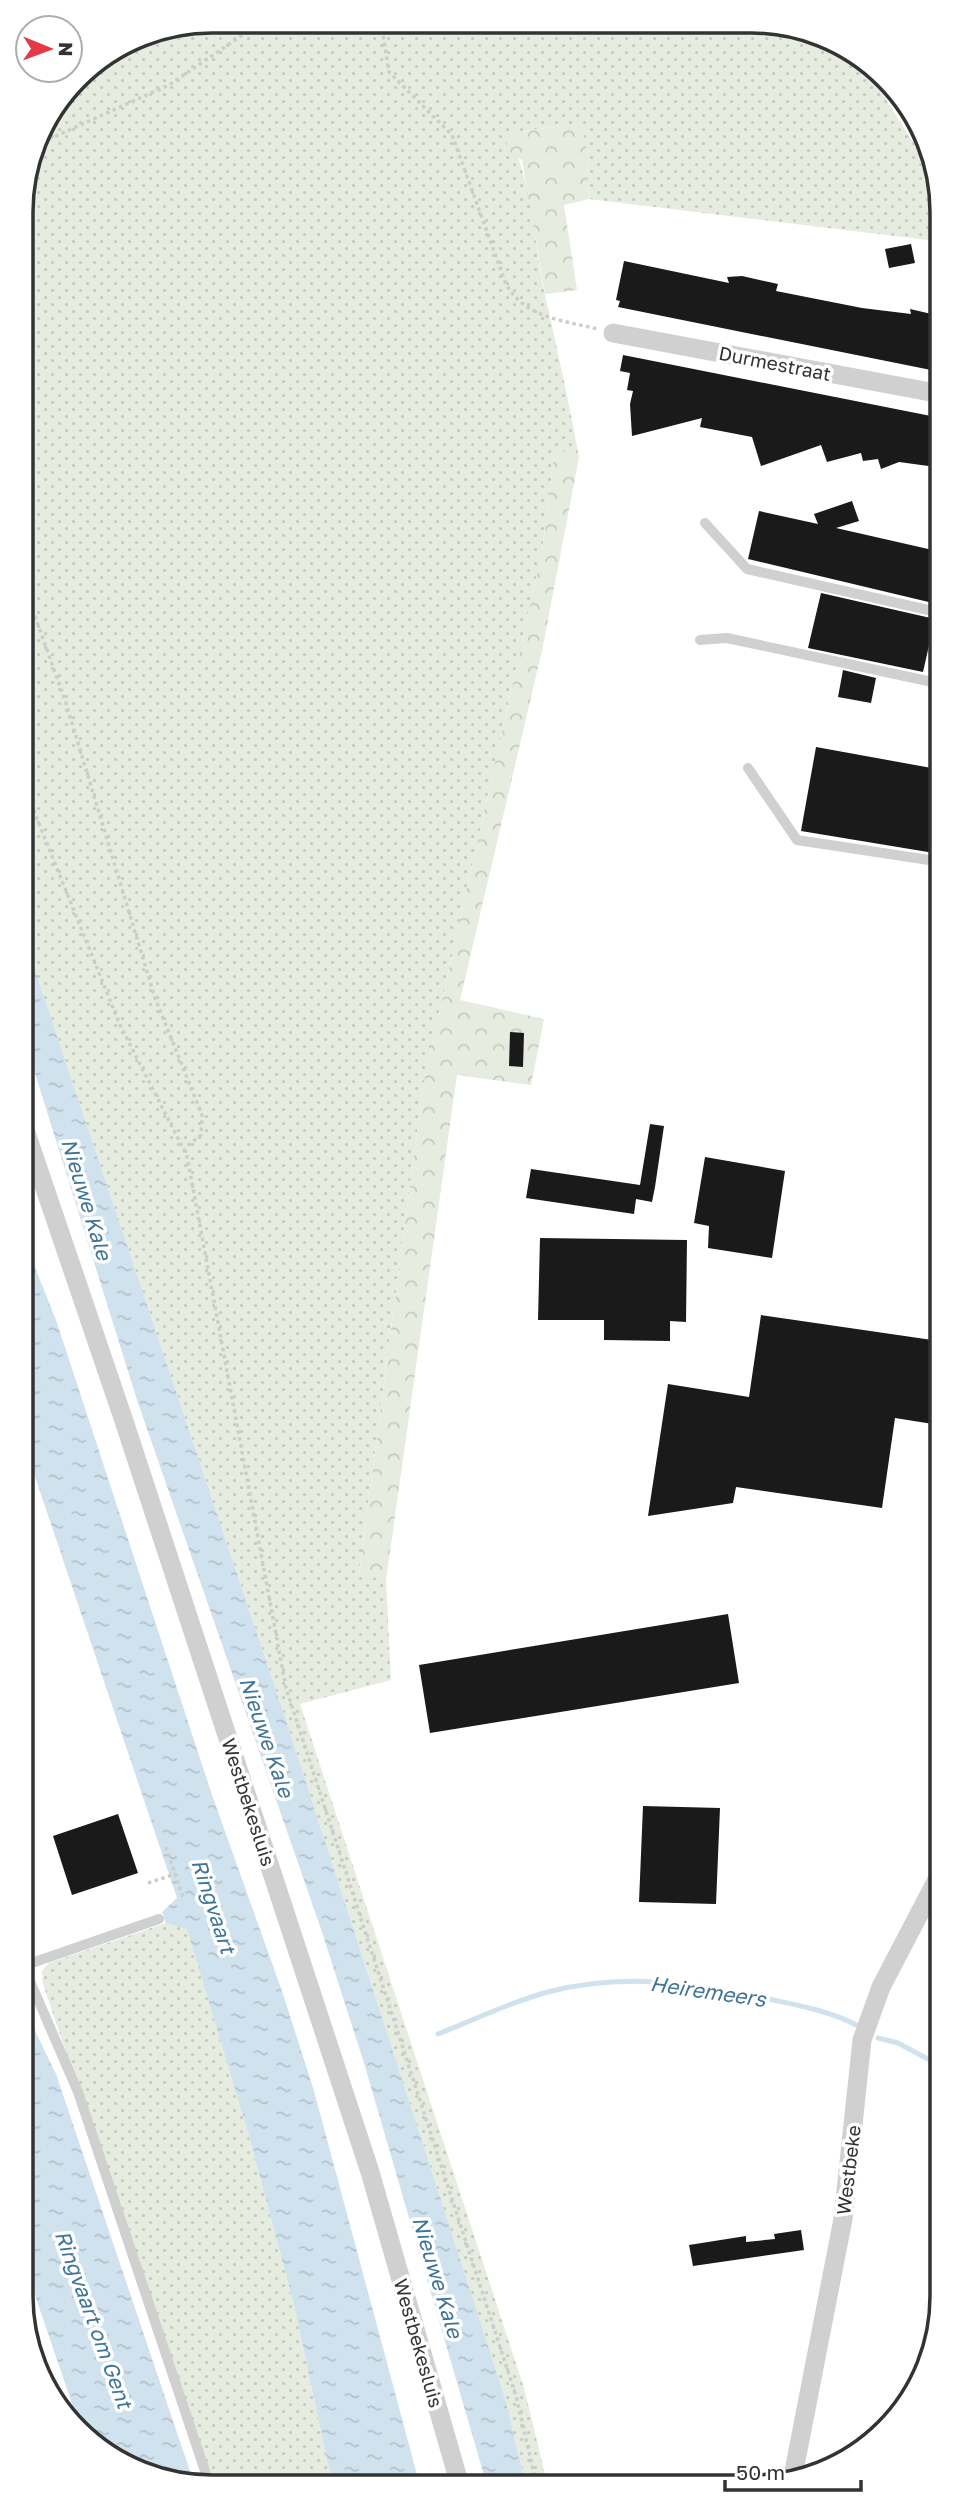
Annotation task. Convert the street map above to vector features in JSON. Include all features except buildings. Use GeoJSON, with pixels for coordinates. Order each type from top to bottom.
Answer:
{"type":"FeatureCollection","features":[{"type":"Feature","properties":{"kind":"street","name":"Durmestraat"},"geometry":{"type":"LineString","coordinates":[[613,332],[930,392]]}},
{"type":"Feature","properties":{"kind":"street","name":"Westbekesluis"},"geometry":{"type":"LineString","coordinates":[[34,1155],[129,1434],[366,2158],[457,2475]]}},
{"type":"Feature","properties":{"kind":"street","name":"Westbeke"},"geometry":{"type":"LineString","coordinates":[[794,2469],[843,2219],[862,2040],[881,1987],[929,1895]]}},
{"type":"Feature","properties":{"kind":"lane"},"geometry":{"type":"LineString","coordinates":[[705,523],[747,569],[930,609]]}},
{"type":"Feature","properties":{"kind":"lane"},"geometry":{"type":"LineString","coordinates":[[700,640],[727,638],[930,681]]}},
{"type":"Feature","properties":{"kind":"lane"},"geometry":{"type":"LineString","coordinates":[[748,768],[797,840],[930,860]]}},
{"type":"Feature","properties":{"kind":"lane"},"geometry":{"type":"LineString","coordinates":[[33,1963],[159,1919]]}},
{"type":"Feature","properties":{"kind":"lane"},"geometry":{"type":"LineString","coordinates":[[33,1988],[78,2092],[206,2474]]}},
{"type":"Feature","properties":{"kind":"path"},"geometry":{"type":"LineString","coordinates":[[49,139],[169,85],[244,34]]}},
{"type":"Feature","properties":{"kind":"path"},"geometry":{"type":"LineString","coordinates":[[383,34],[389,72],[452,135],[506,284],[515,300],[528,310],[545,316],[613,332]]}},
{"type":"Feature","properties":{"kind":"path"},"geometry":{"type":"LineString","coordinates":[[34,613],[65,700],[155,998],[202,1115],[201,1135],[185,1148]]}},
{"type":"Feature","properties":{"kind":"path"},"geometry":{"type":"LineString","coordinates":[[34,811],[120,1025],[185,1148],[286,1688],[516,2396],[534,2475]]}},
{"type":"Feature","properties":{"kind":"path"},"geometry":{"type":"LineString","coordinates":[[166,1847],[184,1900]]}},
{"type":"Feature","properties":{"kind":"path"},"geometry":{"type":"LineString","coordinates":[[148,1883],[175,1874]]}},
{"type":"Feature","properties":{"kind":"green space"},"geometry":{"type":"Polygon","coordinates":[[[750,33],[785,37],[819,47],[840,57],[860,70],[878,87],[918,150],[928,189],[930,240],[589,199],[586,140],[558,126],[507,134],[516,152],[528,192],[541,275],[579,457],[555,447],[542,552],[423,1086],[359,1573],[386,1580],[391,1680],[300,1704],[524,2388],[545,2475],[523,2475],[505,2398],[282,1708],[34,966],[35,189],[47,144],[63,113],[78,94],[103,70],[123,57],[155,43],[178,37],[201,34],[750,33]]]}},
{"type":"Feature","properties":{"kind":"green space"},"geometry":{"type":"Polygon","coordinates":[[[559,126],[579,127],[586,140],[589,199],[564,205],[577,290],[545,294],[522,160],[507,153],[507,134],[559,126]]]}},
{"type":"Feature","properties":{"kind":"green space"},"geometry":{"type":"Polygon","coordinates":[[[555,447],[579,457],[543,646],[460,1000],[544,1019],[531,1085],[457,1075],[386,1580],[359,1574],[423,1086],[542,552],[555,447]]]}},
{"type":"Feature","properties":{"kind":"green space"},"geometry":{"type":"Polygon","coordinates":[[[166,1923],[187,1928],[249,2136],[294,2305],[330,2475],[209,2475],[43,1984],[42,1971],[49,1963],[166,1923]]]}},
{"type":"Feature","properties":{"kind":"water","name":"Nieuwe Kale"},"geometry":{"type":"Polygon","coordinates":[[[34,966],[282,1708],[505,2398],[523,2475],[484,2475],[364,2063],[321,1929],[138,1403],[34,1069],[34,966]]]}},
{"type":"Feature","properties":{"kind":"water","name":"Ringvaart"},"geometry":{"type":"Polygon","coordinates":[[[33,1264],[56,1320],[212,1795],[283,1994],[314,2091],[417,2475],[330,2475],[294,2305],[249,2136],[187,1929],[166,1923],[162,1912],[177,1898],[33,1472],[33,1264]]]}},
{"type":"Feature","properties":{"kind":"water","name":"Ringvaart om Gent"},"geometry":{"type":"Polygon","coordinates":[[[33,2027],[56,2074],[191,2473],[155,2465],[133,2456],[94,2430],[74,2409],[33,2290],[33,2027]]]}},
{"type":"Feature","properties":{"kind":"waterway","name":"Heiremeers"},"geometry":{"type":"LineString","coordinates":[[438,2034],[548,1992],[575,1986],[629,1981],[683,1984],[737,1992],[811,2008],[856,2025]]}},
{"type":"Feature","properties":{"kind":"waterway","name":"Heiremeers"},"geometry":{"type":"LineString","coordinates":[[878,2038],[898,2043],[929,2060]]}}]}
